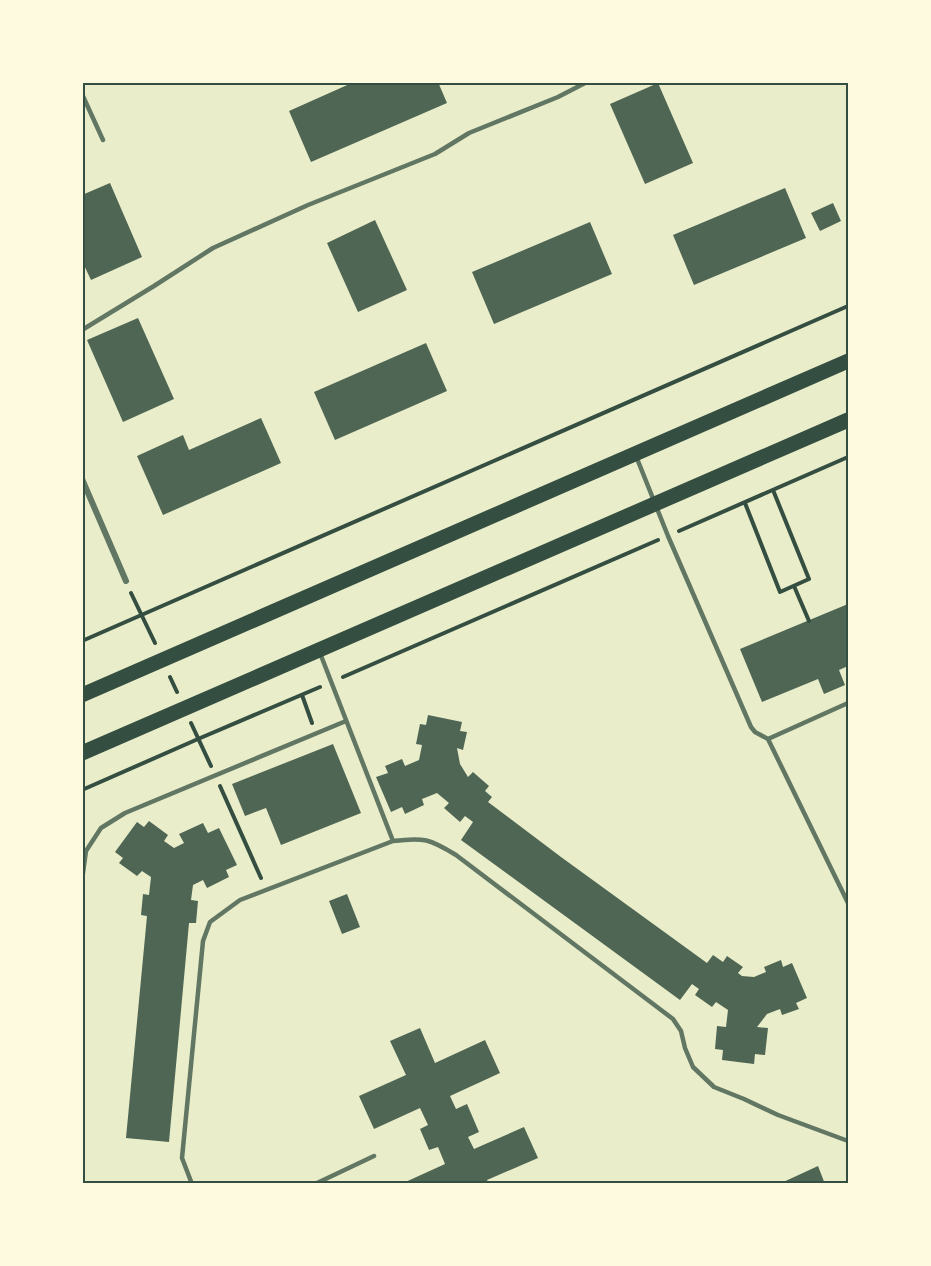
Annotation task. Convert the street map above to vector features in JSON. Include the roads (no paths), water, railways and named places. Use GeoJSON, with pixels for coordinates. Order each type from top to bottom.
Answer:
{"type":"FeatureCollection","features":[{"type":"Feature","properties":{"kind":"main road"},"geometry":{"type":"LineString","coordinates":[[82,695],[849,361]]}},
{"type":"Feature","properties":{"kind":"main road"},"geometry":{"type":"LineString","coordinates":[[82,753],[849,420]]}},
{"type":"Feature","properties":{"kind":"street"},"geometry":{"type":"LineString","coordinates":[[82,479],[126,581]]}},
{"type":"Feature","properties":{"kind":"lane"},"geometry":{"type":"LineString","coordinates":[[82,330],[213,248],[318,201],[435,154],[470,133],[558,97],[587,82]]}},
{"type":"Feature","properties":{"kind":"lane"},"geometry":{"type":"LineString","coordinates":[[82,94],[103,140]]}},
{"type":"Feature","properties":{"kind":"lane"},"geometry":{"type":"LineString","coordinates":[[635,454],[751,727],[768,739],[849,903]]}},
{"type":"Feature","properties":{"kind":"lane"},"geometry":{"type":"LineString","coordinates":[[319,651],[393,841]]}},
{"type":"Feature","properties":{"kind":"lane"},"geometry":{"type":"LineString","coordinates":[[768,739],[849,703]]}},
{"type":"Feature","properties":{"kind":"lane"},"geometry":{"type":"LineString","coordinates":[[82,880],[86,851],[100,828],[125,813],[346,721]]}},
{"type":"Feature","properties":{"kind":"lane"},"geometry":{"type":"LineString","coordinates":[[192,1184],[182,1158],[203,941],[210,922],[240,900],[393,841],[415,838],[436,843],[456,855],[673,1019],[681,1031],[693,1067],[714,1087],[778,1115],[849,1141]]}},
{"type":"Feature","properties":{"kind":"lane"},"geometry":{"type":"LineString","coordinates":[[315,1184],[374,1156]]}}]}
